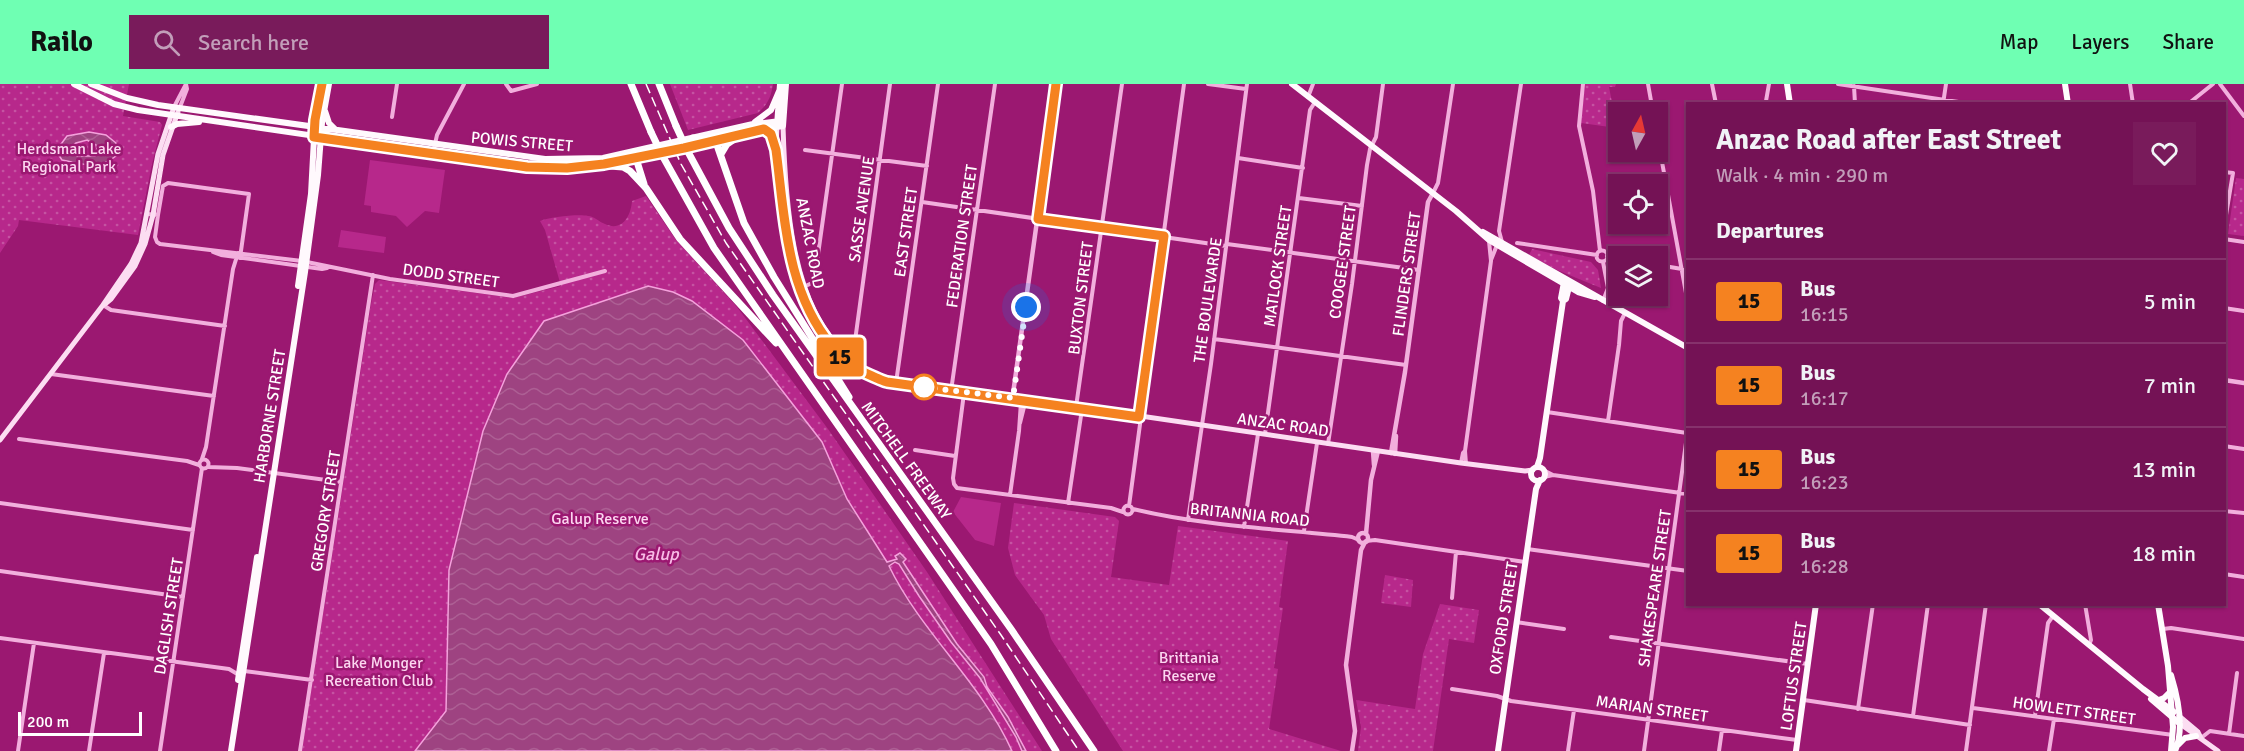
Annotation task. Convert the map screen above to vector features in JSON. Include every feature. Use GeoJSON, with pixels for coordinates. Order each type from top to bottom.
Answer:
{"type":"FeatureCollection","features":[{"type":"Feature","properties":{"kind":"highway"},"geometry":{"type":"LineString","coordinates":[[632,84],[667,165],[714,248],[991,644],[1056,751]]}},
{"type":"Feature","properties":{"kind":"highway","name":"MITCHELL FREEWAY"},"geometry":{"type":"LineString","coordinates":[[659,84],[691,159],[729,228],[773,295],[1011,629],[1094,751]]}},
{"type":"Feature","properties":{"kind":"highway"},"geometry":{"type":"LineString","coordinates":[[2065,84],[2068,102]]}},
{"type":"Feature","properties":{"kind":"highway"},"geometry":{"type":"LineString","coordinates":[[721,154],[727,144],[740,135]]}},
{"type":"Feature","properties":{"kind":"highway"},"geometry":{"type":"LineString","coordinates":[[693,138],[714,141],[721,154],[744,223],[762,258],[885,452]]}},
{"type":"Feature","properties":{"kind":"highway"},"geometry":{"type":"LineString","coordinates":[[635,155],[646,188]]}},
{"type":"Feature","properties":{"kind":"highway"},"geometry":{"type":"LineString","coordinates":[[596,165],[623,166],[630,171],[646,188],[679,238],[790,358]]}},
{"type":"Feature","properties":{"kind":"highway"},"geometry":{"type":"LineString","coordinates":[[2158,606],[2168,666],[2169,693],[2176,717],[2173,735],[2175,749]]}},
{"type":"Feature","properties":{"kind":"highway"},"geometry":{"type":"LineString","coordinates":[[2168,666],[2175,688],[2175,749]]}},
{"type":"Feature","properties":{"kind":"highway"},"geometry":{"type":"LineString","coordinates":[[2159,700],[2169,693]]}},
{"type":"Feature","properties":{"kind":"highway"},"geometry":{"type":"LineString","coordinates":[[2175,749],[2185,738],[2198,737]]}},
{"type":"Feature","properties":{"kind":"main road"},"geometry":{"type":"LineString","coordinates":[[74,84],[91,94],[125,107],[212,121]]}},
{"type":"Feature","properties":{"kind":"main road"},"geometry":{"type":"LineString","coordinates":[[91,84],[105,91],[115,102],[125,107]]}},
{"type":"Feature","properties":{"kind":"main road","name":"HARBORNE STREET"},"geometry":{"type":"LineString","coordinates":[[304,264],[322,84]]}},
{"type":"Feature","properties":{"kind":"main road","name":"HARBORNE STREET"},"geometry":{"type":"LineString","coordinates":[[318,129],[329,84]]}},
{"type":"Feature","properties":{"kind":"main road"},"geometry":{"type":"LineString","coordinates":[[780,124],[786,84]]}},
{"type":"Feature","properties":{"kind":"main road"},"geometry":{"type":"LineString","coordinates":[[1292,84],[1492,239],[1686,347]]}},
{"type":"Feature","properties":{"kind":"main road"},"geometry":{"type":"LineString","coordinates":[[1787,84],[1790,102]]}},
{"type":"Feature","properties":{"kind":"main road"},"geometry":{"type":"LineString","coordinates":[[780,87],[780,124]]}},
{"type":"Feature","properties":{"kind":"main road"},"geometry":{"type":"LineString","coordinates":[[753,125],[771,110],[780,87]]}},
{"type":"Feature","properties":{"kind":"main road","name":"POWIS STREET"},"geometry":{"type":"LineString","coordinates":[[105,91],[140,102],[339,132],[545,159],[595,159],[635,155],[740,135],[753,125]]}},
{"type":"Feature","properties":{"kind":"main road"},"geometry":{"type":"LineString","coordinates":[[153,215],[158,154],[177,107]]}},
{"type":"Feature","properties":{"kind":"main road"},"geometry":{"type":"LineString","coordinates":[[324,110],[329,123],[339,132]]}},
{"type":"Feature","properties":{"kind":"main road"},"geometry":{"type":"LineString","coordinates":[[0,440],[135,266],[148,237],[173,115]]}},
{"type":"Feature","properties":{"kind":"main road"},"geometry":{"type":"LineString","coordinates":[[171,127],[181,123],[212,121]]}},
{"type":"Feature","properties":{"kind":"main road","name":"POWIS STREET"},"geometry":{"type":"LineString","coordinates":[[212,121],[432,154],[533,167],[567,168],[596,165],[693,138],[753,125],[780,124]]}},
{"type":"Feature","properties":{"kind":"main road","name":"POWIS STREET"},"geometry":{"type":"LineString","coordinates":[[753,125],[764,129],[780,124]]}},
{"type":"Feature","properties":{"kind":"main road","name":"ANZAC ROAD"},"geometry":{"type":"LineString","coordinates":[[780,124],[776,150],[791,263],[819,329],[857,368],[877,379],[996,398],[1538,473]]}},
{"type":"Feature","properties":{"kind":"main road","name":"ANZAC ROAD"},"geometry":{"type":"LineString","coordinates":[[780,124],[801,288]]}},
{"type":"Feature","properties":{"kind":"main road"},"geometry":{"type":"LineString","coordinates":[[764,129],[771,134],[776,150]]}},
{"type":"Feature","properties":{"kind":"main road","name":"HARBORNE STREET"},"geometry":{"type":"LineString","coordinates":[[229,751],[304,264],[320,152],[317,137]]}},
{"type":"Feature","properties":{"kind":"main road"},"geometry":{"type":"LineString","coordinates":[[320,152],[327,144],[350,142]]}},
{"type":"Feature","properties":{"kind":"main road"},"geometry":{"type":"LineString","coordinates":[[1538,473],[1563,301],[1561,298],[1567,282]]}},
{"type":"Feature","properties":{"kind":"main road","name":"ANZAC ROAD"},"geometry":{"type":"LineString","coordinates":[[1013,400],[1038,403]]}},
{"type":"Feature","properties":{"kind":"main road","name":"OXFORD STREET"},"geometry":{"type":"LineString","coordinates":[[1498,751],[1538,473]]}},
{"type":"Feature","properties":{"kind":"main road","name":"LOFTUS STREET"},"geometry":{"type":"LineString","coordinates":[[1796,751],[1816,606]]}},
{"type":"Feature","properties":{"kind":"main road"},"geometry":{"type":"LineString","coordinates":[[2041,606],[2198,737],[2218,751]]}},
{"type":"Feature","properties":{"kind":"main road"},"geometry":{"type":"LineString","coordinates":[[2143,689],[2159,700],[2176,717]]}},
{"type":"Feature","properties":{"kind":"street"},"geometry":{"type":"LineString","coordinates":[[177,107],[186,84]]}},
{"type":"Feature","properties":{"kind":"street"},"geometry":{"type":"LineString","coordinates":[[392,117],[397,84]]}},
{"type":"Feature","properties":{"kind":"street"},"geometry":{"type":"LineString","coordinates":[[432,154],[437,135],[464,84]]}},
{"type":"Feature","properties":{"kind":"street"},"geometry":{"type":"LineString","coordinates":[[506,84],[511,91],[515,92],[537,84]]}},
{"type":"Feature","properties":{"kind":"street"},"geometry":{"type":"LineString","coordinates":[[801,288],[812,283],[815,276],[842,84]]}},
{"type":"Feature","properties":{"kind":"street","name":"SASSE AVENUE"},"geometry":{"type":"LineString","coordinates":[[847,357],[854,338],[890,84]]}},
{"type":"Feature","properties":{"kind":"street","name":"EAST STREET"},"geometry":{"type":"LineString","coordinates":[[896,383],[938,84]]}},
{"type":"Feature","properties":{"kind":"street","name":"FEDERATION STREET"},"geometry":{"type":"LineString","coordinates":[[951,391],[995,84]]}},
{"type":"Feature","properties":{"kind":"street"},"geometry":{"type":"LineString","coordinates":[[1013,400],[1056,84]]}},
{"type":"Feature","properties":{"kind":"street","name":"BUXTON STREET"},"geometry":{"type":"LineString","coordinates":[[1068,503],[1101,228],[1122,84]]}},
{"type":"Feature","properties":{"kind":"street"},"geometry":{"type":"LineString","coordinates":[[1128,510],[1184,84]]}},
{"type":"Feature","properties":{"kind":"street"},"geometry":{"type":"LineString","coordinates":[[1208,84],[1247,87]]}},
{"type":"Feature","properties":{"kind":"street"},"geometry":{"type":"LineString","coordinates":[[1308,97],[1312,84]]}},
{"type":"Feature","properties":{"kind":"street","name":"COOGEE STREET"},"geometry":{"type":"LineString","coordinates":[[1328,444],[1367,165],[1376,137],[1383,84]]}},
{"type":"Feature","properties":{"kind":"street","name":"FLINDERS STREET"},"geometry":{"type":"LineString","coordinates":[[1393,453],[1428,202],[1437,183],[1453,84]]}},
{"type":"Feature","properties":{"kind":"street"},"geometry":{"type":"LineString","coordinates":[[1491,261],[1500,244],[1499,231],[1521,84]]}},
{"type":"Feature","properties":{"kind":"street"},"geometry":{"type":"LineString","coordinates":[[1583,84],[1579,126],[1593,191],[1597,259],[1603,262]]}},
{"type":"Feature","properties":{"kind":"street"},"geometry":{"type":"LineString","coordinates":[[1648,84],[1651,102]]}},
{"type":"Feature","properties":{"kind":"street"},"geometry":{"type":"LineString","coordinates":[[1712,84],[1716,102]]}},
{"type":"Feature","properties":{"kind":"street"},"geometry":{"type":"LineString","coordinates":[[1766,101],[1769,84]]}},
{"type":"Feature","properties":{"kind":"street"},"geometry":{"type":"LineString","coordinates":[[1838,84],[1943,101],[1946,84]]}},
{"type":"Feature","properties":{"kind":"street"},"geometry":{"type":"LineString","coordinates":[[2130,84],[2133,102]]}},
{"type":"Feature","properties":{"kind":"street"},"geometry":{"type":"LineString","coordinates":[[2190,102],[2213,84]]}},
{"type":"Feature","properties":{"kind":"street"},"geometry":{"type":"LineString","coordinates":[[2220,84],[2244,116]]}},
{"type":"Feature","properties":{"kind":"street"},"geometry":{"type":"LineString","coordinates":[[1854,86],[1855,102]]}},
{"type":"Feature","properties":{"kind":"street","name":"THE BOULEVARDE"},"geometry":{"type":"LineString","coordinates":[[1188,520],[1247,87]]}},
{"type":"Feature","properties":{"kind":"street","name":"MATLOCK STREET"},"geometry":{"type":"LineString","coordinates":[[1244,527],[1278,348],[1310,110],[1315,102]]}},
{"type":"Feature","properties":{"kind":"street"},"geometry":{"type":"LineString","coordinates":[[805,150],[927,166]]}},
{"type":"Feature","properties":{"kind":"street"},"geometry":{"type":"LineString","coordinates":[[1238,158],[1303,168]]}},
{"type":"Feature","properties":{"kind":"street"},"geometry":{"type":"LineString","coordinates":[[1662,162],[1686,295]]}},
{"type":"Feature","properties":{"kind":"street"},"geometry":{"type":"LineString","coordinates":[[2226,172],[2233,173],[2226,215]]}},
{"type":"Feature","properties":{"kind":"street","name":"DAGLISH STREET"},"geometry":{"type":"LineString","coordinates":[[153,215],[163,186],[168,183],[249,194],[239,255],[233,269]]}},
{"type":"Feature","properties":{"kind":"street"},"geometry":{"type":"LineString","coordinates":[[1299,198],[1362,206]]}},
{"type":"Feature","properties":{"kind":"street"},"geometry":{"type":"LineString","coordinates":[[922,202],[1419,270]]}},
{"type":"Feature","properties":{"kind":"street","name":"DODD STREET"},"geometry":{"type":"LineString","coordinates":[[153,215],[155,237],[157,242],[164,245],[513,296],[605,271]]}},
{"type":"Feature","properties":{"kind":"street"},"geometry":{"type":"LineString","coordinates":[[1463,463],[1491,261],[1492,239],[1499,231]]}},
{"type":"Feature","properties":{"kind":"street"},"geometry":{"type":"LineString","coordinates":[[2226,239],[2244,242]]}},
{"type":"Feature","properties":{"kind":"street"},"geometry":{"type":"LineString","coordinates":[[1518,243],[1605,252],[1607,256],[1603,262],[1608,288],[1603,302]]}},
{"type":"Feature","properties":{"kind":"street","name":"DAGLISH STREET"},"geometry":{"type":"LineString","coordinates":[[160,751],[225,326],[233,269],[232,254]]}},
{"type":"Feature","properties":{"kind":"street"},"geometry":{"type":"LineString","coordinates":[[1668,266],[1686,270]]}},
{"type":"Feature","properties":{"kind":"street","name":"GREGORY STREET"},"geometry":{"type":"LineString","coordinates":[[300,751],[373,275]]}},
{"type":"Feature","properties":{"kind":"street"},"geometry":{"type":"LineString","coordinates":[[104,305],[111,310],[225,326]]}},
{"type":"Feature","properties":{"kind":"street"},"geometry":{"type":"LineString","coordinates":[[2226,308],[2244,311]]}},
{"type":"Feature","properties":{"kind":"street"},"geometry":{"type":"LineString","coordinates":[[1608,421],[1624,313]]}},
{"type":"Feature","properties":{"kind":"street"},"geometry":{"type":"LineString","coordinates":[[1214,339],[1406,365]]}},
{"type":"Feature","properties":{"kind":"street"},"geometry":{"type":"LineString","coordinates":[[51,374],[214,396]]}},
{"type":"Feature","properties":{"kind":"street"},"geometry":{"type":"LineString","coordinates":[[2226,380],[2244,383]]}},
{"type":"Feature","properties":{"kind":"street"},"geometry":{"type":"LineString","coordinates":[[915,450],[955,456],[964,393]]}},
{"type":"Feature","properties":{"kind":"street"},"geometry":{"type":"LineString","coordinates":[[1010,495],[1023,403]]}},
{"type":"Feature","properties":{"kind":"street"},"geometry":{"type":"LineString","coordinates":[[1546,412],[1686,433]]}},
{"type":"Feature","properties":{"kind":"street"},"geometry":{"type":"LineString","coordinates":[[19,439],[341,482]]}},
{"type":"Feature","properties":{"kind":"street","name":"SHAKESPEARE STREET"},"geometry":{"type":"LineString","coordinates":[[1644,751],[1686,440]]}},
{"type":"Feature","properties":{"kind":"street"},"geometry":{"type":"LineString","coordinates":[[1304,531],[1317,442]]}},
{"type":"Feature","properties":{"kind":"street"},"geometry":{"type":"LineString","coordinates":[[2226,446],[2244,449]]}},
{"type":"Feature","properties":{"kind":"street"},"geometry":{"type":"LineString","coordinates":[[1352,751],[1354,731],[1346,665],[1376,451]]}},
{"type":"Feature","properties":{"kind":"street","name":"BRITANNIA ROAD"},"geometry":{"type":"LineString","coordinates":[[955,456],[954,484],[957,488],[1244,527],[1363,538],[1525,562]]}},
{"type":"Feature","properties":{"kind":"street","name":"ANZAC ROAD"},"geometry":{"type":"LineString","coordinates":[[1538,473],[1686,494]]}},
{"type":"Feature","properties":{"kind":"street"},"geometry":{"type":"LineString","coordinates":[[0,503],[193,530]]}},
{"type":"Feature","properties":{"kind":"street"},"geometry":{"type":"LineString","coordinates":[[2226,511],[2244,513]]}},
{"type":"Feature","properties":{"kind":"street"},"geometry":{"type":"LineString","coordinates":[[1527,549],[1686,572]]}},
{"type":"Feature","properties":{"kind":"street"},"geometry":{"type":"LineString","coordinates":[[1452,598],[1456,552]]}},
{"type":"Feature","properties":{"kind":"street"},"geometry":{"type":"LineString","coordinates":[[0,571],[183,597]]}},
{"type":"Feature","properties":{"kind":"street"},"geometry":{"type":"LineString","coordinates":[[2226,574],[2244,577]]}},
{"type":"Feature","properties":{"kind":"street"},"geometry":{"type":"LineString","coordinates":[[1858,709],[1873,606]]}},
{"type":"Feature","properties":{"kind":"street"},"geometry":{"type":"LineString","coordinates":[[1913,716],[1928,606]]}},
{"type":"Feature","properties":{"kind":"street"},"geometry":{"type":"LineString","coordinates":[[1966,751],[1986,606]]}},
{"type":"Feature","properties":{"kind":"street"},"geometry":{"type":"LineString","coordinates":[[2085,606],[2091,640],[2089,646]]}},
{"type":"Feature","properties":{"kind":"street"},"geometry":{"type":"LineString","coordinates":[[2035,716],[2048,623],[2053,616]]}},
{"type":"Feature","properties":{"kind":"street"},"geometry":{"type":"LineString","coordinates":[[1516,622],[1564,629]]}},
{"type":"Feature","properties":{"kind":"street"},"geometry":{"type":"LineString","coordinates":[[2080,639],[2085,636],[2089,626]]}},
{"type":"Feature","properties":{"kind":"street"},"geometry":{"type":"LineString","coordinates":[[2163,629],[2171,628],[2244,639]]}},
{"type":"Feature","properties":{"kind":"street"},"geometry":{"type":"LineString","coordinates":[[1611,638],[1808,664]]}},
{"type":"Feature","properties":{"kind":"street"},"geometry":{"type":"LineString","coordinates":[[0,639],[312,681]]}},
{"type":"Feature","properties":{"kind":"street"},"geometry":{"type":"LineString","coordinates":[[18,751],[34,643]]}},
{"type":"Feature","properties":{"kind":"street"},"geometry":{"type":"LineString","coordinates":[[89,751],[104,653]]}},
{"type":"Feature","properties":{"kind":"street"},"geometry":{"type":"LineString","coordinates":[[2229,734],[2237,673]]}},
{"type":"Feature","properties":{"kind":"street","name":"MARIAN STREET"},"geometry":{"type":"LineString","coordinates":[[1452,689],[1574,710],[1797,740]]}},
{"type":"Feature","properties":{"kind":"street"},"geometry":{"type":"LineString","coordinates":[[1803,700],[1970,724]]}},
{"type":"Feature","properties":{"kind":"street","name":"HOWLETT STREET"},"geometry":{"type":"LineString","coordinates":[[1973,708],[2173,735]]}},
{"type":"Feature","properties":{"kind":"street"},"geometry":{"type":"LineString","coordinates":[[1568,751],[1574,710]]}},
{"type":"Feature","properties":{"kind":"street"},"geometry":{"type":"LineString","coordinates":[[2049,751],[2054,719]]}},
{"type":"Feature","properties":{"kind":"street"},"geometry":{"type":"LineString","coordinates":[[1719,751],[1722,730]]}},
{"type":"Feature","properties":{"kind":"street"},"geometry":{"type":"LineString","coordinates":[[2198,737],[2210,731],[2244,736]]}},
{"type":"Feature","properties":{"kind":"green space","name":"Herdsman Lake Regional Park"},"geometry":{"type":"Polygon","coordinates":[[[0,84],[129,84],[123,116],[160,122],[162,125],[138,235],[19,220],[18,226],[0,253],[0,84]]]}},
{"type":"Feature","properties":{"kind":"green space"},"geometry":{"type":"Polygon","coordinates":[[[670,84],[773,84],[768,100],[758,113],[688,130],[670,84]]]}},
{"type":"Feature","properties":{"kind":"green space"},"geometry":{"type":"Polygon","coordinates":[[[1585,84],[1616,84],[1615,87],[1609,87],[1612,102],[1608,102],[1608,127],[1581,123],[1585,84]]]}},
{"type":"Feature","properties":{"kind":"green space"},"geometry":{"type":"Polygon","coordinates":[[[370,160],[445,170],[439,213],[425,211],[407,227],[396,216],[371,212],[371,206],[364,205],[370,160]]]}},
{"type":"Feature","properties":{"kind":"green space"},"geometry":{"type":"Polygon","coordinates":[[[2236,178],[2244,179],[2244,236],[2228,234],[2236,178]]]}},
{"type":"Feature","properties":{"kind":"green space","name":"Galup"},"geometry":{"type":"Polygon","coordinates":[[[646,196],[676,240],[737,307],[828,429],[927,572],[1042,751],[302,751],[375,284],[379,280],[513,298],[561,286],[545,230],[540,221],[583,215],[616,226],[628,217],[632,201],[646,196]]]}},
{"type":"Feature","properties":{"kind":"green space"},"geometry":{"type":"Polygon","coordinates":[[[341,230],[386,237],[384,253],[338,247],[341,230]]]}},
{"type":"Feature","properties":{"kind":"green space"},"geometry":{"type":"Polygon","coordinates":[[[1532,249],[1591,262],[1598,270],[1601,288],[1557,270],[1529,255],[1532,249]]]}},
{"type":"Feature","properties":{"kind":"green space"},"geometry":{"type":"Polygon","coordinates":[[[961,497],[1001,503],[994,546],[975,540],[953,512],[961,497]]]}},
{"type":"Feature","properties":{"kind":"green space","name":"Brittania Reserve"},"geometry":{"type":"Polygon","coordinates":[[[1014,503],[1115,517],[1119,521],[1111,577],[1169,585],[1178,526],[1288,541],[1279,607],[1283,608],[1274,668],[1278,669],[1269,729],[1341,751],[1123,751],[1051,639],[1044,615],[1015,575],[1008,548],[1014,503]]]}},
{"type":"Feature","properties":{"kind":"green space"},"geometry":{"type":"Polygon","coordinates":[[[1385,575],[1413,580],[1411,607],[1381,603],[1385,575]]]}},
{"type":"Feature","properties":{"kind":"green space"},"geometry":{"type":"Polygon","coordinates":[[[1440,604],[1479,610],[1474,643],[1449,639],[1433,751],[1358,751],[1361,727],[1356,700],[1415,709],[1423,654],[1440,604]]]}},
{"type":"Feature","properties":{"kind":"water"},"geometry":{"type":"Polygon","coordinates":[[[89,132],[106,135],[116,143],[116,156],[97,165],[62,160],[56,151],[67,136],[89,132]],[[87,140],[69,148],[77,156],[95,156],[98,153],[96,145],[87,140]]]}},
{"type":"Feature","properties":{"kind":"water","name":"Galup"},"geometry":{"type":"Polygon","coordinates":[[[648,286],[673,292],[692,301],[743,340],[822,442],[847,499],[887,562],[897,559],[895,556],[900,553],[906,559],[903,562],[957,644],[984,677],[987,687],[1008,717],[1026,751],[1022,751],[980,678],[951,642],[899,564],[895,562],[889,566],[902,591],[984,703],[1012,751],[415,751],[446,711],[449,570],[483,431],[507,374],[544,321],[648,286]]]}},
{"type":"Feature","properties":{"kind":"railway"},"geometry":{"type":"LineString","coordinates":[[646,84],[681,164],[726,243],[1001,635],[1079,751]]}},
{"type":"Feature","properties":{"kind":"bus line","name":"15"},"geometry":{"type":"LineString","coordinates":[[322,84],[314,137],[527,167],[567,168],[604,164],[764,129],[771,134],[776,150],[791,263],[799,291],[823,336],[834,347],[842,362],[887,382],[996,398],[1031,400],[1038,403],[1139,417],[1164,236],[1038,219],[1056,84]]}},
{"type":"Feature","properties":{"kind":"route"},"geometry":{"type":"LineString","coordinates":[[924,387],[996,398],[1013,398],[1026,307]]}},
{"type":"Feature","properties":{"kind":"park label","name":"Galup Reserve"},"geometry":{"type":"Point","coordinates":[600,518]}},
{"type":"Feature","properties":{"kind":"park label","name":"Lake Monger Recreation Club"},"geometry":{"type":"Point","coordinates":[379,671]}}]}
